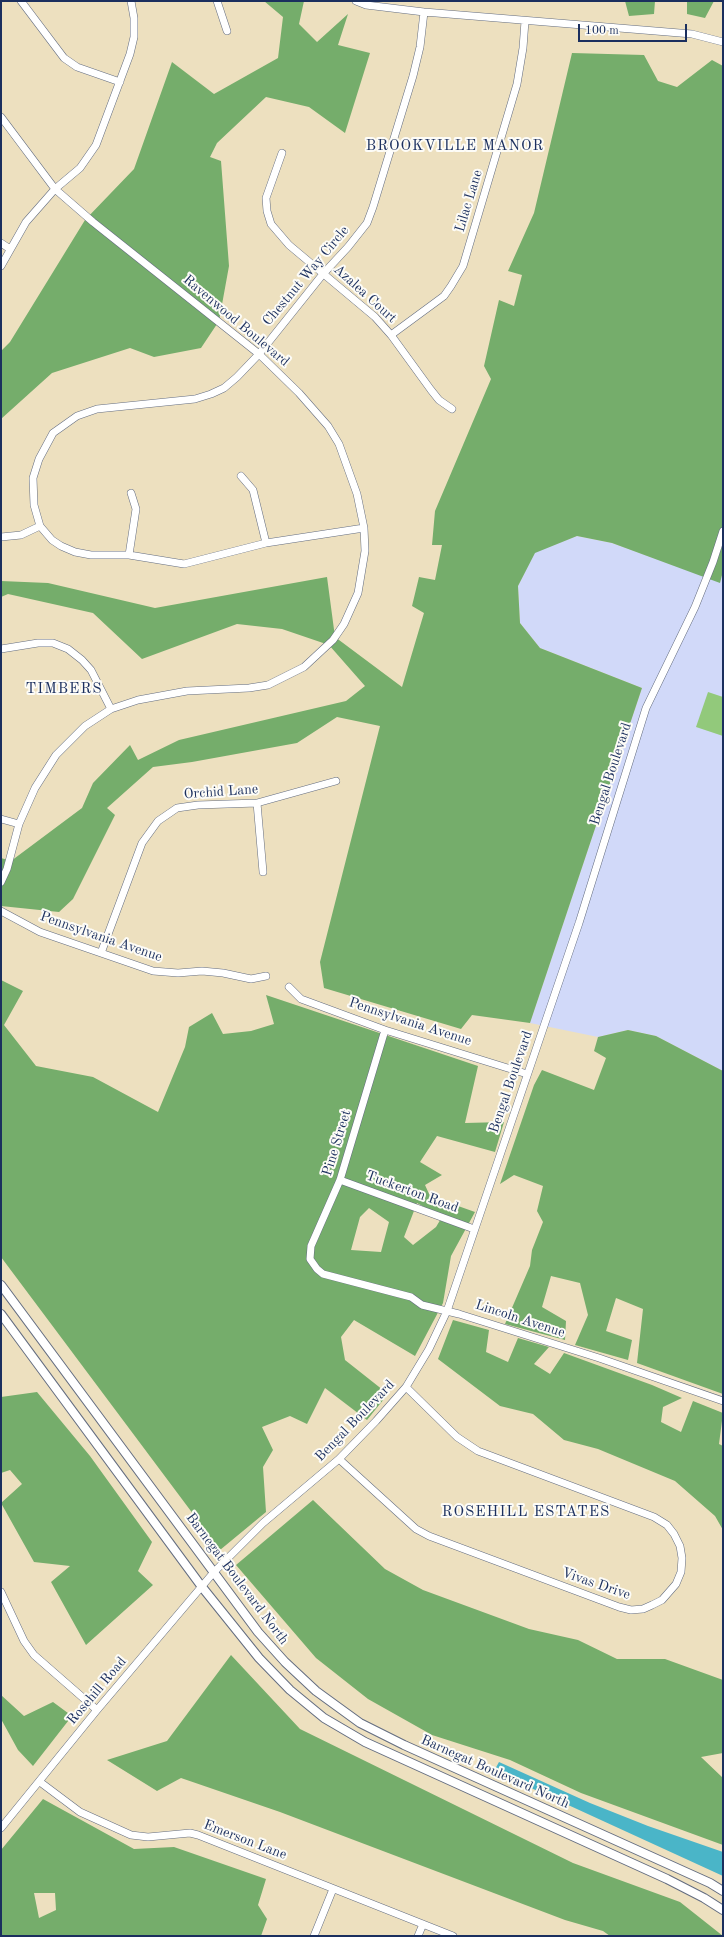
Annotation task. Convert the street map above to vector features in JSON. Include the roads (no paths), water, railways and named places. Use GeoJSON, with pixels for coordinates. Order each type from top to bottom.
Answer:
{"type":"FeatureCollection","features":[{"type":"Feature","properties":{"kind":"street"},"geometry":{"type":"LineString","coordinates":[[21,1],[64,58],[77,67],[120,82]]}},
{"type":"Feature","properties":{"kind":"street"},"geometry":{"type":"LineString","coordinates":[[1,266],[26,222],[55,189],[80,168],[91,153],[120,82],[134,37],[134,18],[131,1]]}},
{"type":"Feature","properties":{"kind":"street"},"geometry":{"type":"LineString","coordinates":[[217,1],[227,31]]}},
{"type":"Feature","properties":{"kind":"street"},"geometry":{"type":"LineString","coordinates":[[356,1],[366,5],[424,12],[692,34],[723,42]]}},
{"type":"Feature","properties":{"kind":"street","name":"Chestnut Way Circle"},"geometry":{"type":"LineString","coordinates":[[364,528],[266,544],[184,564],[129,556],[91,555],[75,552],[52,540],[40,526],[32,492],[35,469],[53,433],[78,416],[97,409],[195,398],[211,394],[224,388],[259,354],[323,274],[367,223],[413,76],[420,47],[424,12]]}},
{"type":"Feature","properties":{"kind":"street","name":"Lilac Lane"},"geometry":{"type":"LineString","coordinates":[[391,335],[444,296],[463,266],[517,84],[523,48],[524,21]]}},
{"type":"Feature","properties":{"kind":"street","name":"Ravenwood Boulevard"},"geometry":{"type":"LineString","coordinates":[[1,117],[55,189],[93,222],[259,354],[299,393],[328,426],[339,444],[355,487],[364,528],[365,551],[363,570],[358,592],[351,610],[333,640],[304,667],[268,685],[163,694],[111,709],[85,726],[56,755],[35,788],[19,824],[8,869],[1,882]]}},
{"type":"Feature","properties":{"kind":"street","name":"Azalea Court"},"geometry":{"type":"LineString","coordinates":[[282,153],[266,198],[267,211],[271,224],[279,235],[375,317],[391,335],[439,400],[452,409]]}},
{"type":"Feature","properties":{"kind":"street"},"geometry":{"type":"LineString","coordinates":[[1,243],[10,249]]}},
{"type":"Feature","properties":{"kind":"street"},"geometry":{"type":"LineString","coordinates":[[241,476],[253,490],[266,544]]}},
{"type":"Feature","properties":{"kind":"street"},"geometry":{"type":"LineString","coordinates":[[129,556],[136,509],[132,494]]}},
{"type":"Feature","properties":{"kind":"street"},"geometry":{"type":"LineString","coordinates":[[1,537],[21,535],[40,526]]}},
{"type":"Feature","properties":{"kind":"street","name":"Bengal Boulevard"},"geometry":{"type":"LineString","coordinates":[[214,1572],[263,1523],[339,1459],[376,1421],[406,1387],[429,1349],[448,1311],[474,1229],[579,923],[646,708],[695,607],[713,562],[723,531]]}},
{"type":"Feature","properties":{"kind":"street"},"geometry":{"type":"LineString","coordinates":[[1,649],[38,642],[54,643],[68,649],[82,660],[91,670],[111,709]]}},
{"type":"Feature","properties":{"kind":"street","name":"Orchid Lane"},"geometry":{"type":"LineString","coordinates":[[101,953],[142,843],[158,821],[177,808],[198,805],[257,804],[336,781]]}},
{"type":"Feature","properties":{"kind":"street"},"geometry":{"type":"LineString","coordinates":[[257,804],[263,872]]}},
{"type":"Feature","properties":{"kind":"street"},"geometry":{"type":"LineString","coordinates":[[1,819],[19,824]]}},
{"type":"Feature","properties":{"kind":"street","name":"Pennsylvania Avenue"},"geometry":{"type":"LineString","coordinates":[[1,911],[40,932],[153,971],[178,973],[202,971],[223,973],[251,979],[266,976]]}},
{"type":"Feature","properties":{"kind":"street","name":"Pennsylvania Avenue"},"geometry":{"type":"LineString","coordinates":[[289,987],[301,999],[386,1030],[527,1074]]}},
{"type":"Feature","properties":{"kind":"street","name":"Pine Street"},"geometry":{"type":"LineString","coordinates":[[311,1262],[311,1246],[340,1180],[386,1030]]}},
{"type":"Feature","properties":{"kind":"street","name":"Tuckerton Road"},"geometry":{"type":"LineString","coordinates":[[340,1180],[474,1229]]}},
{"type":"Feature","properties":{"kind":"street","name":"Lincoln Avenue"},"geometry":{"type":"LineString","coordinates":[[311,1262],[323,1274],[411,1297],[422,1305],[448,1311],[628,1367],[723,1401]]}},
{"type":"Feature","properties":{"kind":"street","name":"Barnegat Boulevard North"},"geometry":{"type":"LineString","coordinates":[[1,1285],[258,1632],[284,1662],[316,1691],[360,1723],[404,1745],[710,1883],[723,1891]]}},
{"type":"Feature","properties":{"kind":"street","name":"Barnegat Boulevard North"},"geometry":{"type":"LineString","coordinates":[[1,1314],[202,1587],[259,1658],[290,1690],[324,1718],[364,1742],[667,1879],[704,1898],[723,1910]]}},
{"type":"Feature","properties":{"kind":"street","name":"Vivas Drive"},"geometry":{"type":"LineString","coordinates":[[339,1459],[416,1529],[429,1536],[619,1608],[631,1610],[643,1609],[662,1600],[676,1584],[681,1572],[682,1558],[680,1546],[674,1534],[667,1525],[654,1517],[478,1451],[457,1437],[406,1387]]}},
{"type":"Feature","properties":{"kind":"street","name":"Rosehill Road"},"geometry":{"type":"LineString","coordinates":[[1,1828],[40,1782],[97,1710],[214,1572]]}},
{"type":"Feature","properties":{"kind":"street"},"geometry":{"type":"LineString","coordinates":[[1,1592],[3,1601],[24,1641],[34,1656],[97,1710]]}},
{"type":"Feature","properties":{"kind":"street","name":"Emerson Lane"},"geometry":{"type":"LineString","coordinates":[[40,1782],[80,1812],[131,1835],[148,1837],[190,1833],[198,1835],[453,1936]]}},
{"type":"Feature","properties":{"kind":"street"},"geometry":{"type":"LineString","coordinates":[[314,1936],[333,1889]]}},
{"type":"Feature","properties":{"kind":"street"},"geometry":{"type":"LineString","coordinates":[[418,1936],[423,1924]]}},
{"type":"Feature","properties":{"kind":"water"},"geometry":{"type":"Polygon","coordinates":[[[499,1762],[590,1803],[648,1826],[723,1852],[723,1876],[494,1771],[499,1762]]]}},
{"type":"Feature","properties":{"kind":"district","name":"BROOKVILLE MANOR"},"geometry":{"type":"Point","coordinates":[455,146]}},
{"type":"Feature","properties":{"kind":"district","name":"TIMBERS"},"geometry":{"type":"Point","coordinates":[64,689]}},
{"type":"Feature","properties":{"kind":"district","name":"ROSEHILL ESTATES"},"geometry":{"type":"Point","coordinates":[526,1512]}}]}
